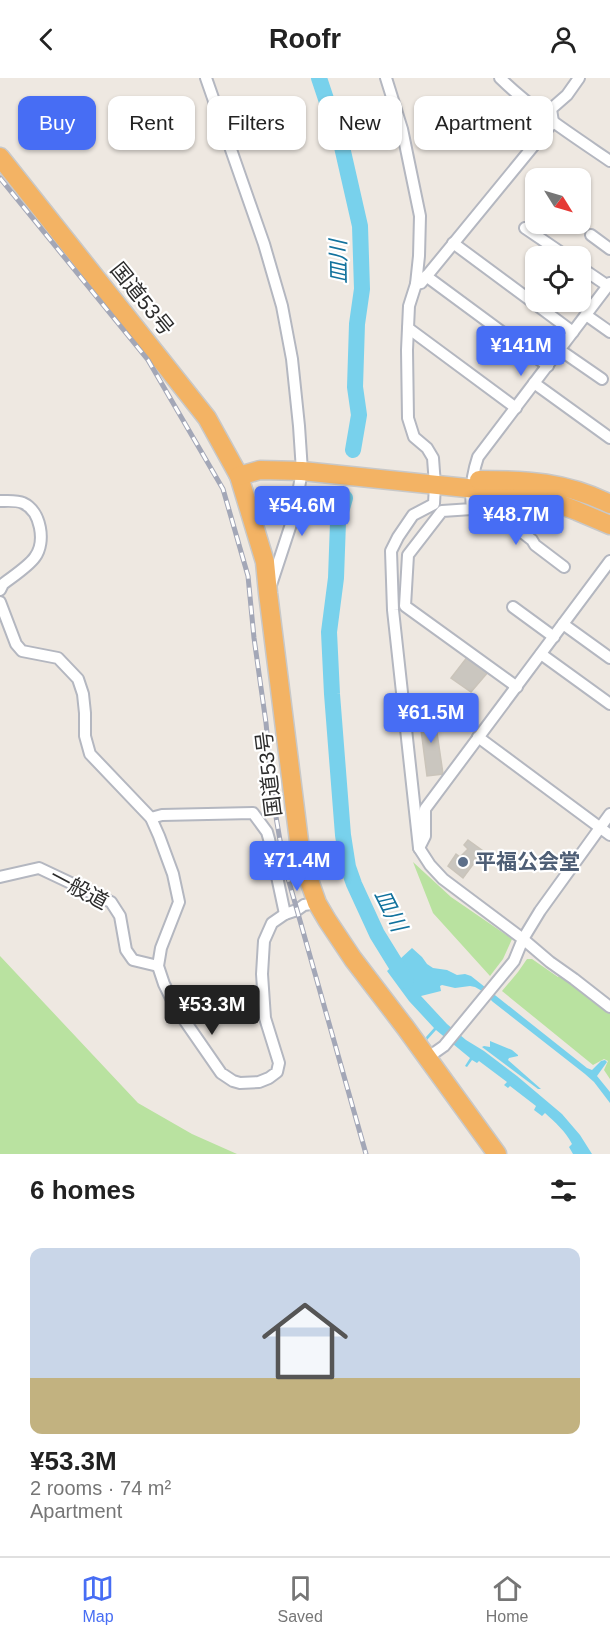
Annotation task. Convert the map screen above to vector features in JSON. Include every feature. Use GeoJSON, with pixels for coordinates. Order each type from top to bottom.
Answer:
{"type":"FeatureCollection","features":[{"type":"Feature","properties":{"kind":"highway","name":"国道53号"},"geometry":{"type":"LineString","coordinates":[[0,157],[207,418],[239,476],[265,562],[301,856],[317,903],[353,959],[497,1154]]}},
{"type":"Feature","properties":{"kind":"highway"},"geometry":{"type":"LineString","coordinates":[[239,476],[261,470],[308,472],[429,484],[472,485],[527,480],[586,493],[610,504]]}},
{"type":"Feature","properties":{"kind":"highway"},"geometry":{"type":"LineString","coordinates":[[472,485],[486,490],[559,504],[610,525]]}},
{"type":"Feature","properties":{"kind":"street"},"geometry":{"type":"LineString","coordinates":[[206,78],[251,204],[282,306],[308,472],[268,593]]}},
{"type":"Feature","properties":{"kind":"street"},"geometry":{"type":"LineString","coordinates":[[386,78],[402,129],[420,216],[416,284],[409,306],[408,418],[414,436],[427,448],[433,458],[429,484],[434,504],[414,516],[398,537],[391,551],[393,610],[420,807],[419,848],[443,879],[610,1007]]}},
{"type":"Feature","properties":{"kind":"street"},"geometry":{"type":"LineString","coordinates":[[500,78],[520,96]]}},
{"type":"Feature","properties":{"kind":"street"},"geometry":{"type":"LineString","coordinates":[[553,107],[567,95],[579,78]]}},
{"type":"Feature","properties":{"kind":"street"},"geometry":{"type":"LineString","coordinates":[[553,122],[610,161]]}},
{"type":"Feature","properties":{"kind":"street"},"geometry":{"type":"LineString","coordinates":[[416,284],[421,283],[530,150]]}},
{"type":"Feature","properties":{"kind":"street"},"geometry":{"type":"LineString","coordinates":[[534,234],[551,246]]}},
{"type":"Feature","properties":{"kind":"street"},"geometry":{"type":"LineString","coordinates":[[591,235],[610,249]]}},
{"type":"Feature","properties":{"kind":"street"},"geometry":{"type":"LineString","coordinates":[[453,243],[573,332]]}},
{"type":"Feature","properties":{"kind":"street"},"geometry":{"type":"LineString","coordinates":[[472,509],[472,485],[478,457],[609,285],[591,274]]}},
{"type":"Feature","properties":{"kind":"street"},"geometry":{"type":"LineString","coordinates":[[426,276],[548,366]]}},
{"type":"Feature","properties":{"kind":"street"},"geometry":{"type":"LineString","coordinates":[[586,315],[610,332]]}},
{"type":"Feature","properties":{"kind":"street"},"geometry":{"type":"LineString","coordinates":[[408,328],[516,408]]}},
{"type":"Feature","properties":{"kind":"street"},"geometry":{"type":"LineString","coordinates":[[560,350],[602,379]]}},
{"type":"Feature","properties":{"kind":"street"},"geometry":{"type":"LineString","coordinates":[[534,383],[610,438]]}},
{"type":"Feature","properties":{"kind":"street"},"geometry":{"type":"LineString","coordinates":[[0,501],[24,503],[33,512],[39,522],[41,545],[35,559],[3,584],[0,590]]}},
{"type":"Feature","properties":{"kind":"street"},"geometry":{"type":"LineString","coordinates":[[405,606],[408,555],[442,512],[472,509],[494,510],[564,567]]}},
{"type":"Feature","properties":{"kind":"street"},"geometry":{"type":"LineString","coordinates":[[420,807],[517,687],[610,561]]}},
{"type":"Feature","properties":{"kind":"street"},"geometry":{"type":"LineString","coordinates":[[0,602],[16,644],[22,651],[58,658],[78,679],[83,694],[85,736],[90,754],[151,818],[173,874],[178,902],[161,948],[158,966],[176,1008],[221,1073],[233,1081],[259,1082],[277,1072],[279,1062],[265,1018],[262,974],[264,941],[272,923],[304,905],[317,903]]}},
{"type":"Feature","properties":{"kind":"street"},"geometry":{"type":"LineString","coordinates":[[393,610],[405,606]]}},
{"type":"Feature","properties":{"kind":"street"},"geometry":{"type":"LineString","coordinates":[[405,606],[517,687]]}},
{"type":"Feature","properties":{"kind":"street"},"geometry":{"type":"LineString","coordinates":[[513,607],[554,637]]}},
{"type":"Feature","properties":{"kind":"street"},"geometry":{"type":"LineString","coordinates":[[563,624],[610,658]]}},
{"type":"Feature","properties":{"kind":"street"},"geometry":{"type":"LineString","coordinates":[[542,654],[610,704]]}},
{"type":"Feature","properties":{"kind":"street"},"geometry":{"type":"LineString","coordinates":[[478,737],[610,835]]}},
{"type":"Feature","properties":{"kind":"street"},"geometry":{"type":"LineString","coordinates":[[151,818],[162,815],[253,813],[267,832],[285,914]]}},
{"type":"Feature","properties":{"kind":"street"},"geometry":{"type":"LineString","coordinates":[[427,1058],[444,1046],[514,961],[523,939],[540,910],[610,814]]}},
{"type":"Feature","properties":{"kind":"street","name":"一般道"},"geometry":{"type":"LineString","coordinates":[[0,877],[39,868],[111,902],[120,916],[126,950],[134,960],[158,966]]}},
{"type":"Feature","properties":{"kind":"green space"},"geometry":{"type":"Polygon","coordinates":[[[413,862],[451,897],[512,939],[503,959],[490,976],[433,913],[413,862]]]}},
{"type":"Feature","properties":{"kind":"green space"},"geometry":{"type":"Polygon","coordinates":[[[0,956],[138,1103],[192,1134],[237,1154],[0,1154],[0,956]]]}},
{"type":"Feature","properties":{"kind":"green space"},"geometry":{"type":"Polygon","coordinates":[[[527,959],[532,959],[558,977],[560,975],[610,1012],[610,1079],[604,1070],[608,1061],[604,1059],[593,1065],[502,991],[527,959]]]}},
{"type":"Feature","properties":{"kind":"water"},"geometry":{"type":"Polygon","coordinates":[[[412,948],[433,968],[447,970],[457,975],[471,976],[587,1068],[592,1070],[601,1061],[607,1062],[597,1076],[610,1092],[610,1103],[585,1074],[475,987],[455,988],[442,985],[440,986],[441,991],[421,996],[447,1024],[466,1040],[517,1076],[562,1114],[592,1154],[573,1154],[569,1147],[572,1144],[566,1135],[545,1113],[542,1116],[534,1110],[536,1106],[510,1086],[508,1088],[504,1085],[507,1082],[479,1061],[477,1063],[472,1060],[467,1067],[465,1066],[470,1058],[436,1030],[427,1040],[426,1037],[434,1028],[409,1001],[387,971],[412,948]]]}},
{"type":"Feature","properties":{"kind":"water"},"geometry":{"type":"Polygon","coordinates":[[[490,1041],[518,1055],[508,1060],[541,1089],[482,1047],[490,1047],[490,1041]]]}},
{"type":"Feature","properties":{"kind":"building"},"geometry":{"type":"Polygon","coordinates":[[[468,656],[488,672],[471,692],[451,678],[468,656]]]}},
{"type":"Feature","properties":{"kind":"building"},"geometry":{"type":"Polygon","coordinates":[[[434,712],[443,774],[427,776],[419,714],[434,712]]]}},
{"type":"Feature","properties":{"kind":"building","name":"平福公会堂"},"geometry":{"type":"Polygon","coordinates":[[[468,840],[483,851],[463,878],[448,866],[456,854],[460,857],[468,849],[464,845],[468,840]]]}},
{"type":"Feature","properties":{"kind":"waterway","name":"皿川"},"geometry":{"type":"LineString","coordinates":[[319,78],[342,147],[360,226],[362,289],[357,324],[355,387],[359,415],[353,450]]}},
{"type":"Feature","properties":{"kind":"waterway","name":"皿川"},"geometry":{"type":"LineString","coordinates":[[345,498],[338,522],[336,578],[329,632],[343,835],[348,867],[354,884],[377,934],[406,981]]}},
{"type":"Feature","properties":{"kind":"railway"},"geometry":{"type":"LineString","coordinates":[[0,178],[148,360],[223,489],[248,576],[274,805],[284,864],[366,1154]]}},
{"type":"Feature","properties":{"kind":"place","name":"平福公会堂"},"geometry":{"type":"Point","coordinates":[463,862]}}]}
